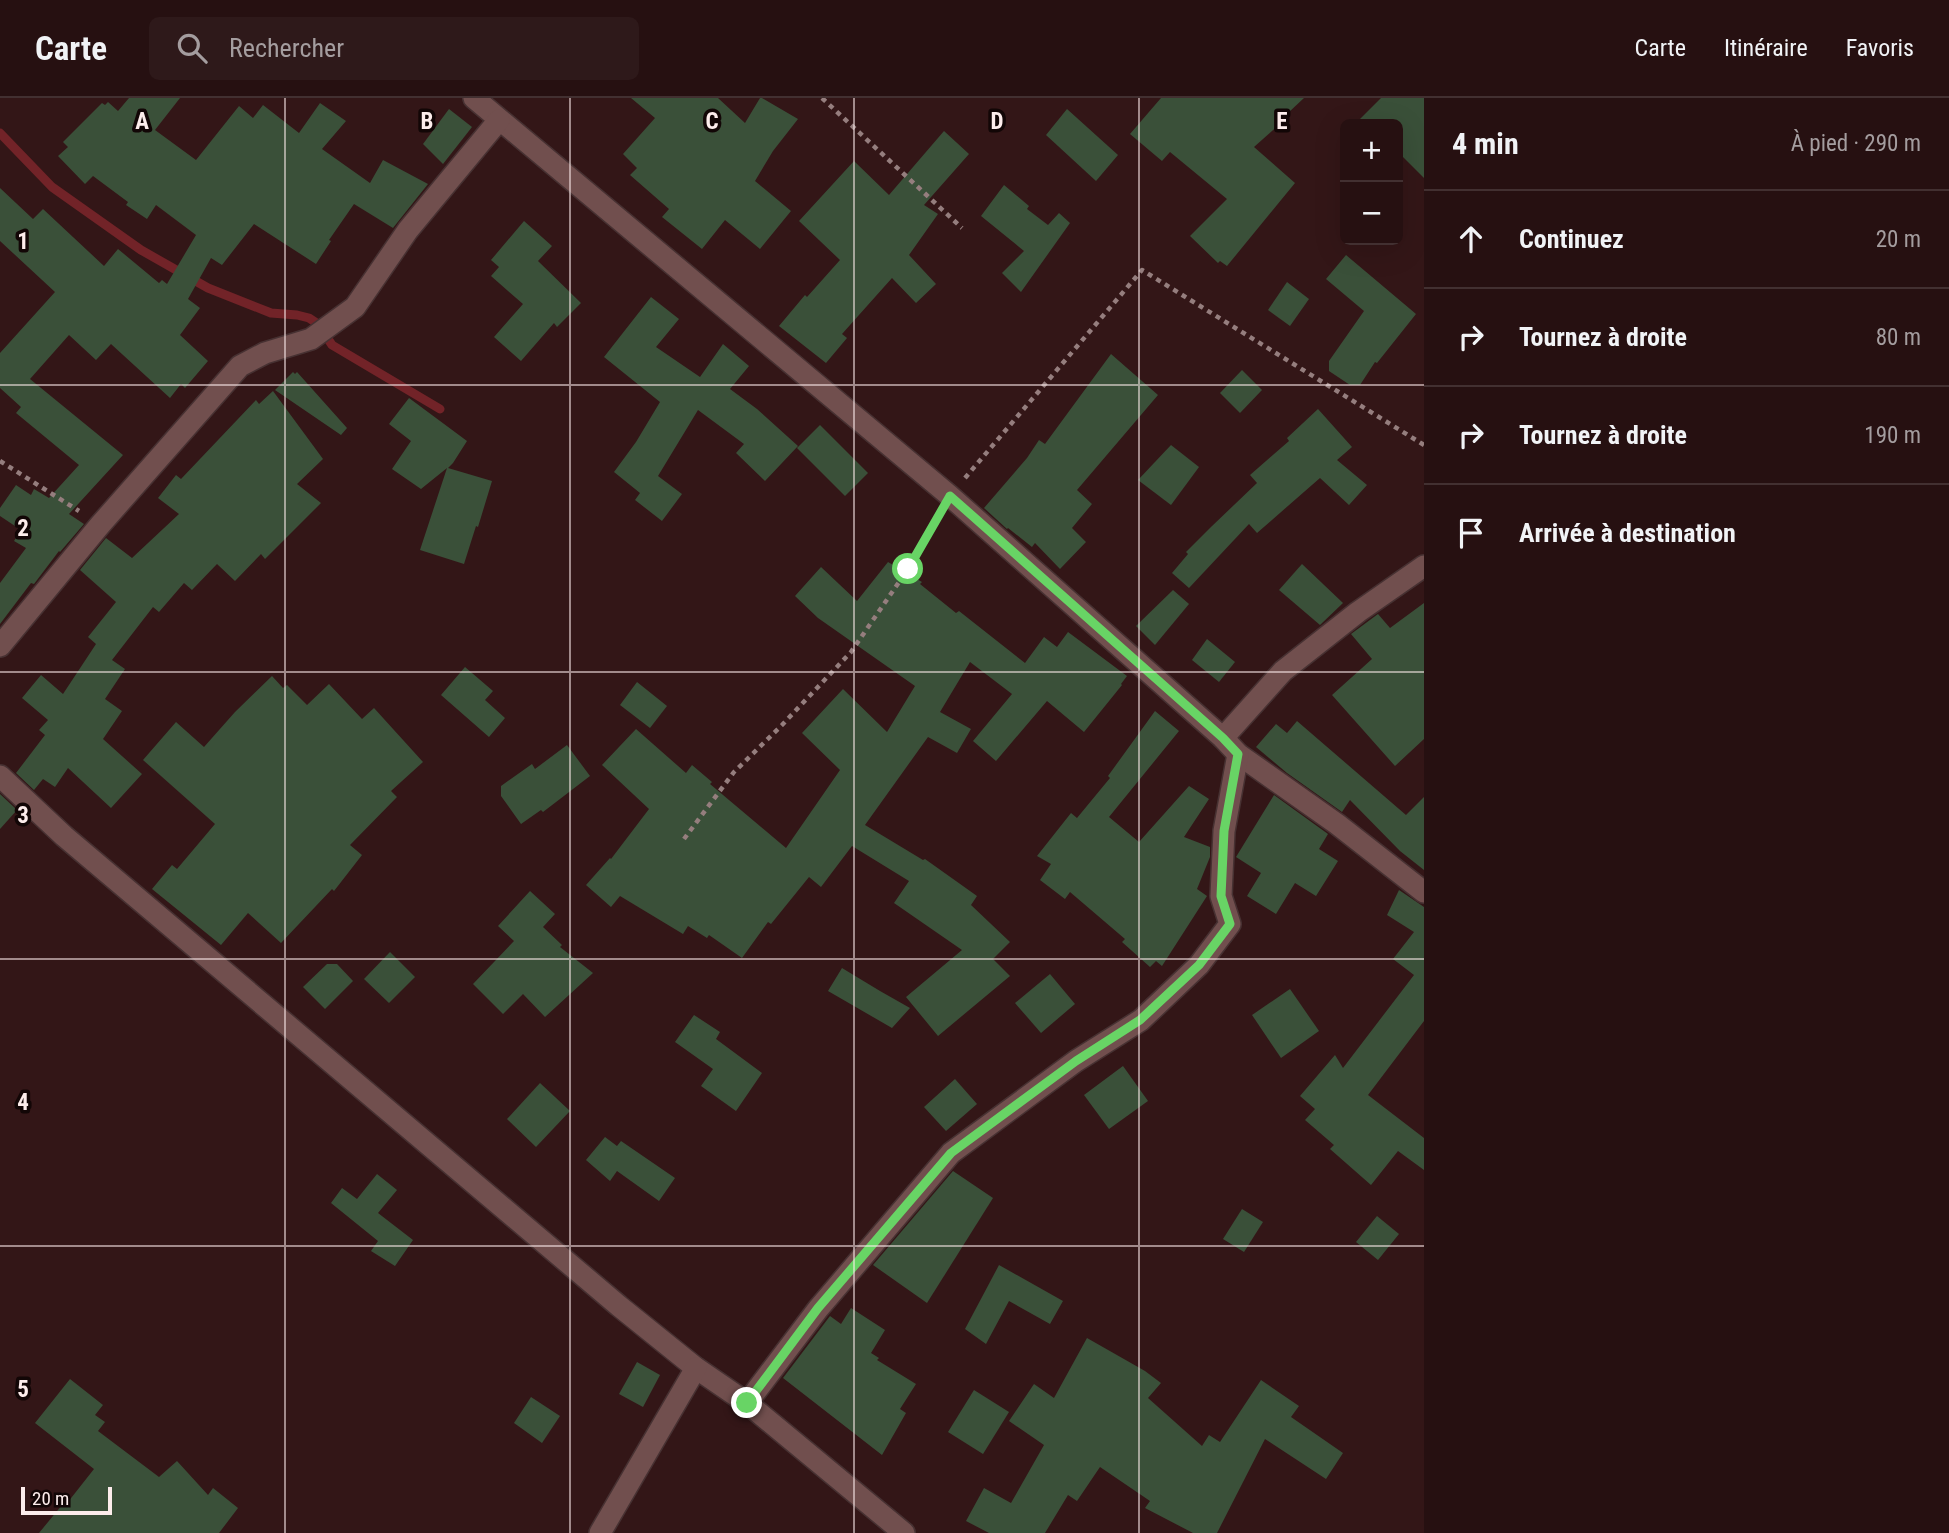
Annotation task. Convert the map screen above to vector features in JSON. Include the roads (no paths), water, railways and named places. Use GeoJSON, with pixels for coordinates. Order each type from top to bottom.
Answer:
{"type":"FeatureCollection","features":[{"type":"Feature","properties":{"kind":"street"},"geometry":{"type":"LineString","coordinates":[[474,98],[950,496],[1238,754],[1337,824],[1424,892]]}},
{"type":"Feature","properties":{"kind":"street"},"geometry":{"type":"LineString","coordinates":[[0,646],[100,525],[240,366],[265,353],[311,339],[355,307],[408,230],[499,120]]}},
{"type":"Feature","properties":{"kind":"street"},"geometry":{"type":"LineString","coordinates":[[1223,738],[1283,671],[1358,612],[1424,566]]}},
{"type":"Feature","properties":{"kind":"street"},"geometry":{"type":"LineString","coordinates":[[747,1403],[818,1308],[951,1153],[1076,1061],[1140,1020],[1199,965],[1230,924],[1221,896],[1223,844],[1238,754]]}},
{"type":"Feature","properties":{"kind":"street"},"geometry":{"type":"LineString","coordinates":[[0,776],[64,836],[619,1306],[696,1368],[747,1403],[904,1533]]}},
{"type":"Feature","properties":{"kind":"street"},"geometry":{"type":"LineString","coordinates":[[600,1533],[696,1368]]}},
{"type":"Feature","properties":{"kind":"waterway"},"geometry":{"type":"LineString","coordinates":[[0,133],[52,187],[141,250],[208,288],[271,313],[309,318],[318,324],[332,345],[440,409]]}}]}
